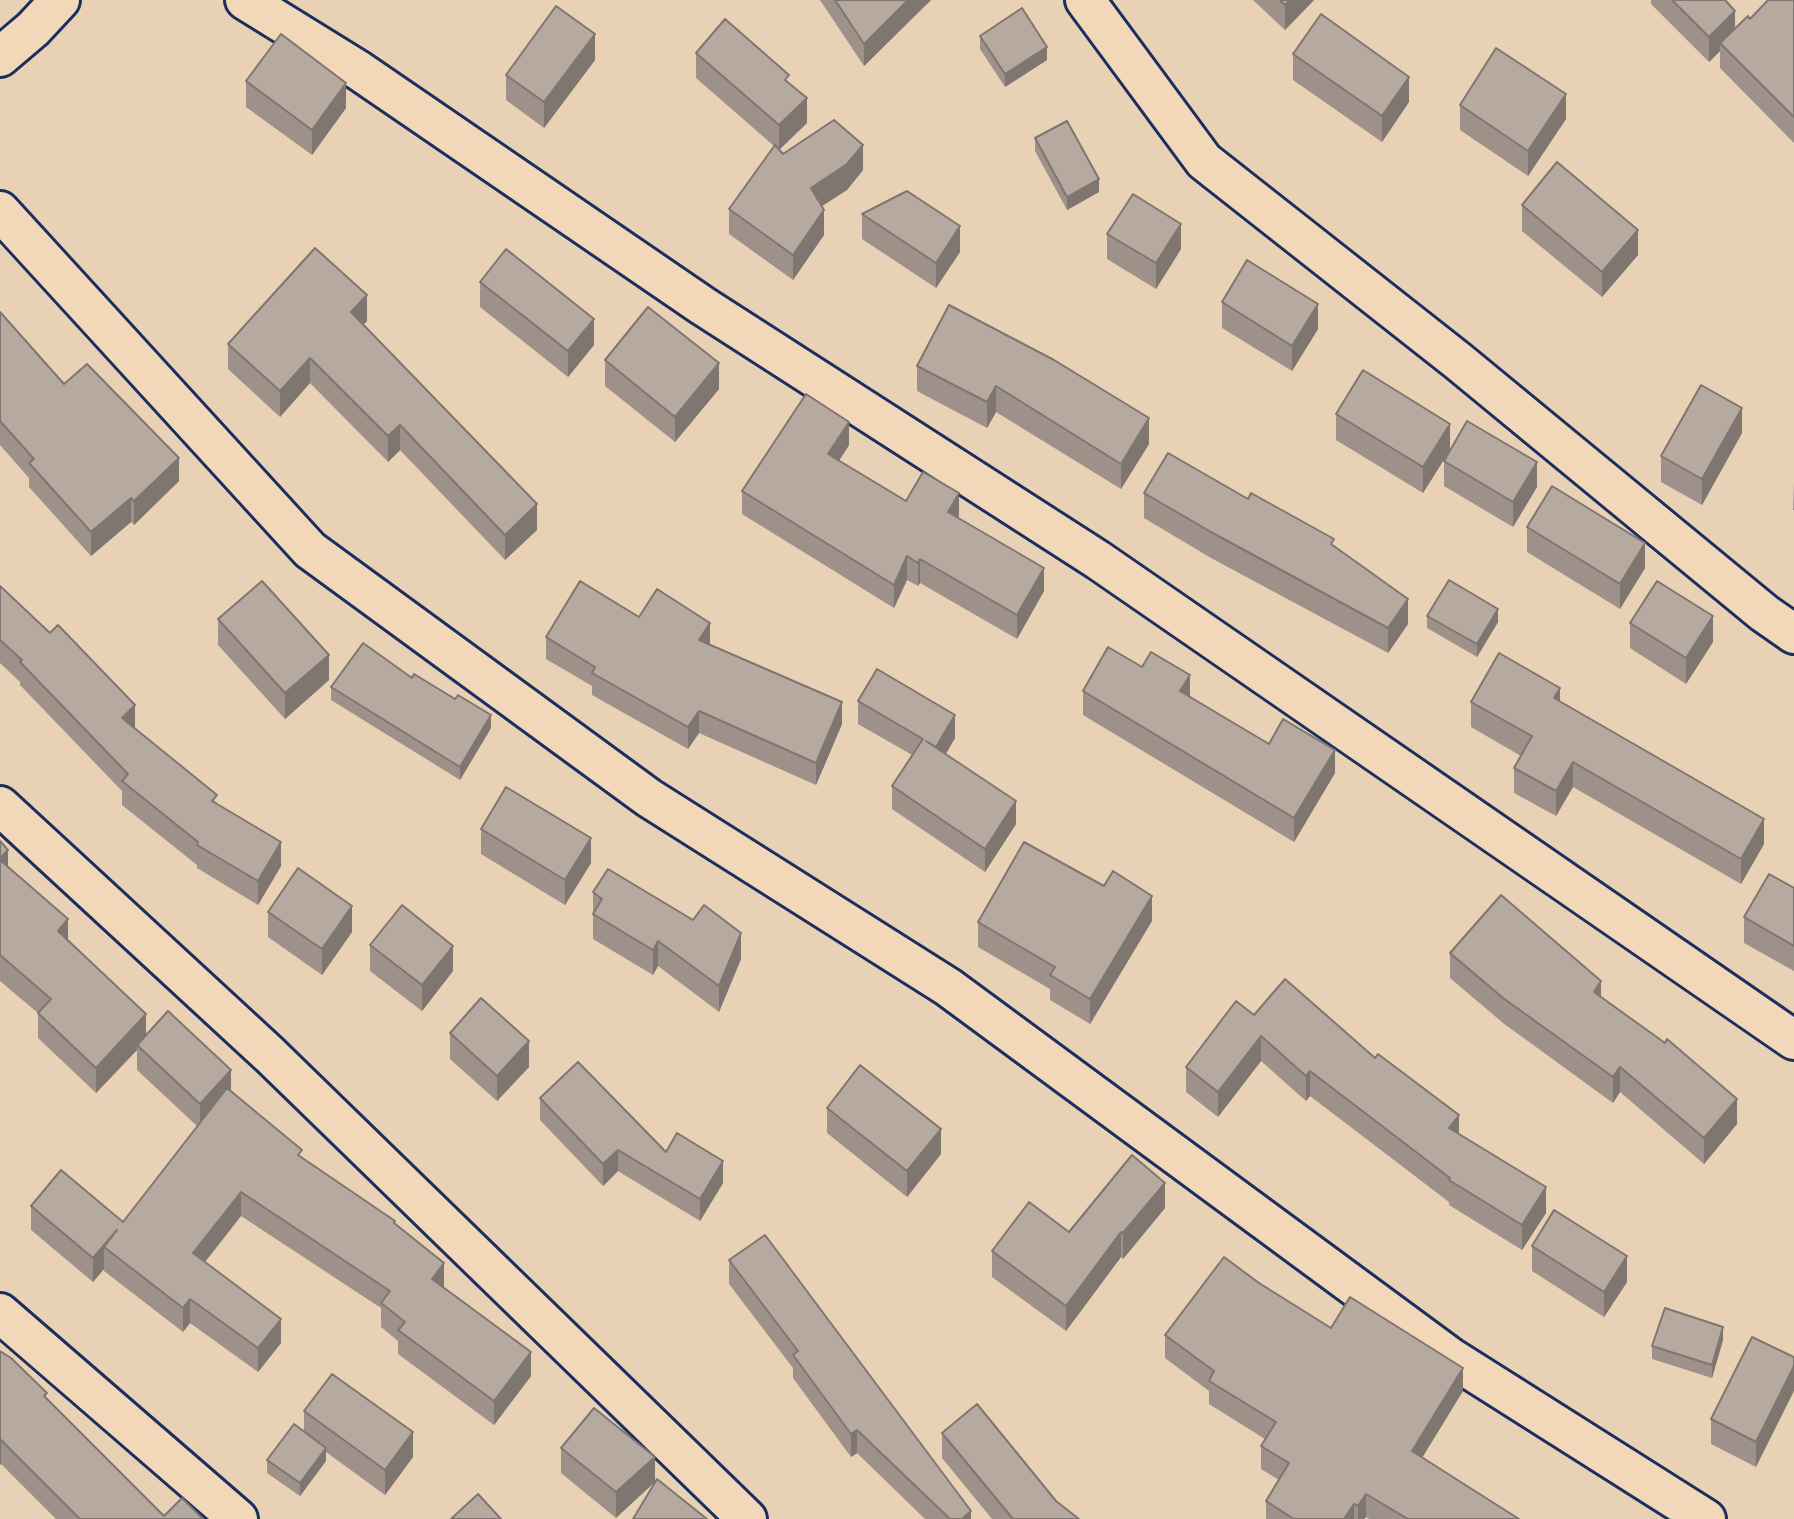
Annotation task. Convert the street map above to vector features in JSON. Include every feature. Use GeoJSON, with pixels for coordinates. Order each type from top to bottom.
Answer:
{"type":"FeatureCollection","features":[{"type":"Feature","properties":{"kind":"street"},"geometry":{"type":"LineString","coordinates":[[0,57],[33,29],[60,0]]}},
{"type":"Feature","properties":{"kind":"street"},"geometry":{"type":"LineString","coordinates":[[245,0],[358,70],[703,306],[1098,560],[1794,1040]]}},
{"type":"Feature","properties":{"kind":"street"},"geometry":{"type":"LineString","coordinates":[[1084,0],[1204,161],[1458,361],[1764,613],[1794,634]]}},
{"type":"Feature","properties":{"kind":"street"},"geometry":{"type":"LineString","coordinates":[[0,211],[310,550],[649,797],[948,987],[1450,1357],[1706,1519]]}},
{"type":"Feature","properties":{"kind":"street"},"geometry":{"type":"LineString","coordinates":[[0,806],[270,1055],[747,1519]]}},
{"type":"Feature","properties":{"kind":"street"},"geometry":{"type":"LineString","coordinates":[[0,1313],[238,1519]]}},
{"type":"Feature","properties":{"kind":"building"},"geometry":{"type":"Polygon","coordinates":[[[835,0],[908,0],[864,44],[835,0]]]}},
{"type":"Feature","properties":{"kind":"building"},"geometry":{"type":"Polygon","coordinates":[[[1672,0],[1725,0],[1735,11],[1709,37],[1672,0]]]}},
{"type":"Feature","properties":{"kind":"building"},"geometry":{"type":"Polygon","coordinates":[[[1768,0],[1794,0],[1794,117],[1720,43],[1748,16],[1750,19],[1768,0]]]}},
{"type":"Feature","properties":{"kind":"building"},"geometry":{"type":"Polygon","coordinates":[[[556,6],[595,34],[544,102],[506,75],[556,6]]]}},
{"type":"Feature","properties":{"kind":"building"},"geometry":{"type":"Polygon","coordinates":[[[1022,8],[1047,47],[1005,74],[980,36],[1022,8]]]}},
{"type":"Feature","properties":{"kind":"building"},"geometry":{"type":"Polygon","coordinates":[[[1321,14],[1409,77],[1382,116],[1293,54],[1321,14]]]}},
{"type":"Feature","properties":{"kind":"building"},"geometry":{"type":"Polygon","coordinates":[[[725,19],[789,75],[785,80],[807,98],[779,125],[696,53],[725,19]]]}},
{"type":"Feature","properties":{"kind":"building"},"geometry":{"type":"Polygon","coordinates":[[[281,34],[346,83],[312,130],[246,81],[281,34]]]}},
{"type":"Feature","properties":{"kind":"building"},"geometry":{"type":"Polygon","coordinates":[[[1496,48],[1566,94],[1528,151],[1460,105],[1496,48]]]}},
{"type":"Feature","properties":{"kind":"building"},"geometry":{"type":"Polygon","coordinates":[[[834,120],[863,145],[847,164],[811,188],[824,210],[793,255],[729,209],[775,145],[783,154],[834,120]]]}},
{"type":"Feature","properties":{"kind":"building"},"geometry":{"type":"Polygon","coordinates":[[[1067,121],[1099,179],[1067,197],[1035,138],[1067,121]]]}},
{"type":"Feature","properties":{"kind":"building"},"geometry":{"type":"Polygon","coordinates":[[[1557,162],[1638,230],[1602,272],[1522,205],[1557,162]]]}},
{"type":"Feature","properties":{"kind":"building"},"geometry":{"type":"Polygon","coordinates":[[[907,191],[960,226],[936,263],[862,214],[907,191]]]}},
{"type":"Feature","properties":{"kind":"building"},"geometry":{"type":"Polygon","coordinates":[[[1133,194],[1181,224],[1156,263],[1107,234],[1133,194]]]}},
{"type":"Feature","properties":{"kind":"building"},"geometry":{"type":"Polygon","coordinates":[[[315,248],[367,295],[351,312],[537,504],[505,535],[400,425],[388,436],[310,358],[280,391],[228,344],[315,248]]]}},
{"type":"Feature","properties":{"kind":"building"},"geometry":{"type":"Polygon","coordinates":[[[506,249],[594,319],[568,351],[480,282],[506,249]]]}},
{"type":"Feature","properties":{"kind":"building"},"geometry":{"type":"Polygon","coordinates":[[[1247,260],[1318,304],[1292,346],[1222,302],[1247,260]]]}},
{"type":"Feature","properties":{"kind":"building"},"geometry":{"type":"Polygon","coordinates":[[[949,305],[1054,360],[1149,418],[1121,464],[996,386],[987,402],[917,366],[949,305]]]}},
{"type":"Feature","properties":{"kind":"building"},"geometry":{"type":"Polygon","coordinates":[[[648,307],[719,363],[675,417],[605,360],[648,307]]]}},
{"type":"Feature","properties":{"kind":"building"},"geometry":{"type":"Polygon","coordinates":[[[0,312],[64,384],[87,364],[179,458],[134,501],[131,498],[91,532],[29,463],[34,459],[0,421],[0,312]]]}},
{"type":"Feature","properties":{"kind":"building"},"geometry":{"type":"Polygon","coordinates":[[[1363,370],[1450,424],[1423,467],[1336,414],[1363,370]]]}},
{"type":"Feature","properties":{"kind":"building"},"geometry":{"type":"Polygon","coordinates":[[[1701,385],[1742,408],[1702,479],[1661,456],[1701,385]]]}},
{"type":"Feature","properties":{"kind":"building"},"geometry":{"type":"Polygon","coordinates":[[[806,394],[849,422],[828,454],[906,501],[923,472],[959,493],[948,512],[1044,568],[1017,615],[920,559],[918,563],[907,556],[894,585],[742,491],[806,394]]]}},
{"type":"Feature","properties":{"kind":"building"},"geometry":{"type":"Polygon","coordinates":[[[1467,421],[1537,462],[1513,502],[1444,461],[1467,421]]]}},
{"type":"Feature","properties":{"kind":"building"},"geometry":{"type":"Polygon","coordinates":[[[1168,453],[1248,499],[1251,493],[1334,539],[1331,544],[1408,599],[1388,628],[1144,493],[1168,453]]]}},
{"type":"Feature","properties":{"kind":"building"},"geometry":{"type":"Polygon","coordinates":[[[1552,486],[1645,543],[1620,584],[1527,527],[1552,486]]]}},
{"type":"Feature","properties":{"kind":"building"},"geometry":{"type":"Polygon","coordinates":[[[1449,580],[1498,609],[1477,644],[1427,616],[1449,580]]]}},
{"type":"Feature","properties":{"kind":"building"},"geometry":{"type":"Polygon","coordinates":[[[262,581],[329,655],[285,693],[218,619],[262,581]]]}},
{"type":"Feature","properties":{"kind":"building"},"geometry":{"type":"Polygon","coordinates":[[[580,581],[639,617],[657,589],[710,623],[699,640],[842,702],[816,763],[699,711],[688,727],[592,673],[595,667],[546,637],[580,581]]]}},
{"type":"Feature","properties":{"kind":"building"},"geometry":{"type":"Polygon","coordinates":[[[1657,581],[1713,616],[1686,658],[1630,623],[1657,581]]]}},
{"type":"Feature","properties":{"kind":"building"},"geometry":{"type":"Polygon","coordinates":[[[0,586],[50,633],[58,625],[135,705],[122,718],[217,795],[212,801],[281,842],[258,881],[197,845],[198,842],[122,781],[128,774],[0,640],[0,586]]]}},
{"type":"Feature","properties":{"kind":"building"},"geometry":{"type":"Polygon","coordinates":[[[363,643],[412,678],[414,674],[455,699],[458,695],[491,715],[460,767],[331,687],[363,643]]]}},
{"type":"Feature","properties":{"kind":"building"},"geometry":{"type":"Polygon","coordinates":[[[1108,647],[1142,667],[1151,652],[1190,675],[1180,691],[1269,744],[1283,719],[1335,750],[1294,818],[1083,691],[1108,647]]]}},
{"type":"Feature","properties":{"kind":"building"},"geometry":{"type":"Polygon","coordinates":[[[1499,653],[1560,688],[1554,698],[1764,819],[1741,859],[1573,762],[1556,791],[1514,768],[1532,736],[1471,702],[1499,653]]]}},
{"type":"Feature","properties":{"kind":"building"},"geometry":{"type":"Polygon","coordinates":[[[877,669],[955,715],[936,747],[926,741],[1016,801],[985,849],[892,786],[923,739],[858,701],[877,669]]]}},
{"type":"Feature","properties":{"kind":"building"},"geometry":{"type":"Polygon","coordinates":[[[506,787],[591,838],[565,880],[481,829],[506,787]]]}},
{"type":"Feature","properties":{"kind":"building"},"geometry":{"type":"Polygon","coordinates":[[[0,841],[8,850],[0,858],[0,841]]]}},
{"type":"Feature","properties":{"kind":"building"},"geometry":{"type":"Polygon","coordinates":[[[1024,842],[1104,886],[1113,871],[1152,896],[1090,999],[1050,975],[1055,967],[978,922],[1024,842]]]}},
{"type":"Feature","properties":{"kind":"building"},"geometry":{"type":"Polygon","coordinates":[[[0,860],[68,919],[58,931],[146,1014],[96,1068],[38,1013],[51,999],[0,955],[0,860]]]}},
{"type":"Feature","properties":{"kind":"building"},"geometry":{"type":"Polygon","coordinates":[[[298,868],[352,906],[322,949],[268,912],[298,868]]]}},
{"type":"Feature","properties":{"kind":"building"},"geometry":{"type":"Polygon","coordinates":[[[608,869],[693,920],[704,905],[741,933],[719,986],[658,941],[653,950],[593,914],[602,899],[593,892],[608,869]]]}},
{"type":"Feature","properties":{"kind":"building"},"geometry":{"type":"Polygon","coordinates":[[[1769,874],[1794,888],[1794,946],[1744,917],[1769,874]]]}},
{"type":"Feature","properties":{"kind":"building"},"geometry":{"type":"Polygon","coordinates":[[[1501,895],[1601,981],[1594,992],[1665,1043],[1667,1039],[1737,1099],[1704,1138],[1620,1067],[1613,1077],[1503,998],[1450,953],[1501,895]]]}},
{"type":"Feature","properties":{"kind":"building"},"geometry":{"type":"Polygon","coordinates":[[[402,905],[453,946],[422,985],[370,945],[402,905]]]}},
{"type":"Feature","properties":{"kind":"building"},"geometry":{"type":"Polygon","coordinates":[[[1285,979],[1375,1058],[1378,1054],[1459,1115],[1449,1128],[1546,1187],[1522,1225],[1449,1180],[1450,1178],[1310,1071],[1306,1076],[1261,1036],[1218,1092],[1186,1067],[1236,1001],[1254,1015],[1285,979]]]}},
{"type":"Feature","properties":{"kind":"building"},"geometry":{"type":"Polygon","coordinates":[[[481,998],[529,1041],[497,1076],[450,1033],[481,998]]]}},
{"type":"Feature","properties":{"kind":"building"},"geometry":{"type":"Polygon","coordinates":[[[168,1011],[231,1070],[200,1104],[137,1045],[168,1011]]]}},
{"type":"Feature","properties":{"kind":"building"},"geometry":{"type":"Polygon","coordinates":[[[578,1062],[666,1152],[677,1133],[723,1161],[700,1199],[618,1150],[603,1164],[540,1098],[578,1062]]]}},
{"type":"Feature","properties":{"kind":"building"},"geometry":{"type":"Polygon","coordinates":[[[860,1065],[941,1129],[907,1171],[827,1108],[860,1065]]]}},
{"type":"Feature","properties":{"kind":"building"},"geometry":{"type":"Polygon","coordinates":[[[227,1088],[302,1150],[298,1155],[395,1221],[394,1223],[444,1263],[432,1279],[531,1352],[494,1401],[398,1330],[405,1322],[381,1303],[390,1291],[241,1192],[193,1253],[281,1319],[258,1348],[190,1299],[183,1308],[104,1247],[117,1230],[93,1258],[31,1206],[61,1170],[123,1222],[227,1088]]]}},
{"type":"Feature","properties":{"kind":"building"},"geometry":{"type":"Polygon","coordinates":[[[1132,1155],[1165,1183],[1123,1233],[1121,1232],[1066,1306],[992,1251],[1029,1202],[1069,1232],[1132,1155]]]}},
{"type":"Feature","properties":{"kind":"building"},"geometry":{"type":"Polygon","coordinates":[[[1554,1210],[1627,1256],[1604,1292],[1532,1246],[1554,1210]]]}},
{"type":"Feature","properties":{"kind":"building"},"geometry":{"type":"Polygon","coordinates":[[[765,1235],[971,1511],[962,1519],[950,1519],[857,1430],[851,1434],[793,1355],[798,1351],[729,1260],[765,1235]]]}},
{"type":"Feature","properties":{"kind":"building"},"geometry":{"type":"Polygon","coordinates":[[[1224,1257],[1259,1283],[1331,1328],[1350,1297],[1463,1368],[1412,1451],[1519,1519],[1408,1519],[1366,1494],[1358,1506],[1354,1504],[1344,1519],[1294,1519],[1266,1501],[1289,1463],[1261,1446],[1276,1422],[1209,1381],[1214,1371],[1165,1335],[1224,1257]]]}},
{"type":"Feature","properties":{"kind":"building"},"geometry":{"type":"Polygon","coordinates":[[[1665,1308],[1723,1327],[1712,1365],[1652,1346],[1665,1308]]]}},
{"type":"Feature","properties":{"kind":"building"},"geometry":{"type":"Polygon","coordinates":[[[1752,1337],[1794,1357],[1794,1366],[1756,1442],[1711,1419],[1752,1337]]]}},
{"type":"Feature","properties":{"kind":"building"},"geometry":{"type":"Polygon","coordinates":[[[0,1351],[11,1358],[47,1393],[44,1396],[164,1516],[182,1498],[203,1519],[80,1519],[0,1441],[0,1351]]]}},
{"type":"Feature","properties":{"kind":"building"},"geometry":{"type":"Polygon","coordinates":[[[332,1374],[413,1432],[385,1470],[304,1411],[332,1374]]]}},
{"type":"Feature","properties":{"kind":"building"},"geometry":{"type":"Polygon","coordinates":[[[977,1404],[1056,1501],[1079,1519],[1013,1519],[942,1433],[977,1404]]]}},
{"type":"Feature","properties":{"kind":"building"},"geometry":{"type":"Polygon","coordinates":[[[594,1408],[655,1457],[616,1492],[561,1448],[594,1408]]]}},
{"type":"Feature","properties":{"kind":"building"},"geometry":{"type":"Polygon","coordinates":[[[294,1424],[326,1448],[300,1483],[267,1460],[294,1424]]]}},
{"type":"Feature","properties":{"kind":"building"},"geometry":{"type":"Polygon","coordinates":[[[657,1479],[707,1519],[633,1519],[657,1479]]]}},
{"type":"Feature","properties":{"kind":"building"},"geometry":{"type":"Polygon","coordinates":[[[478,1494],[501,1519],[451,1519],[478,1494]]]}}]}
